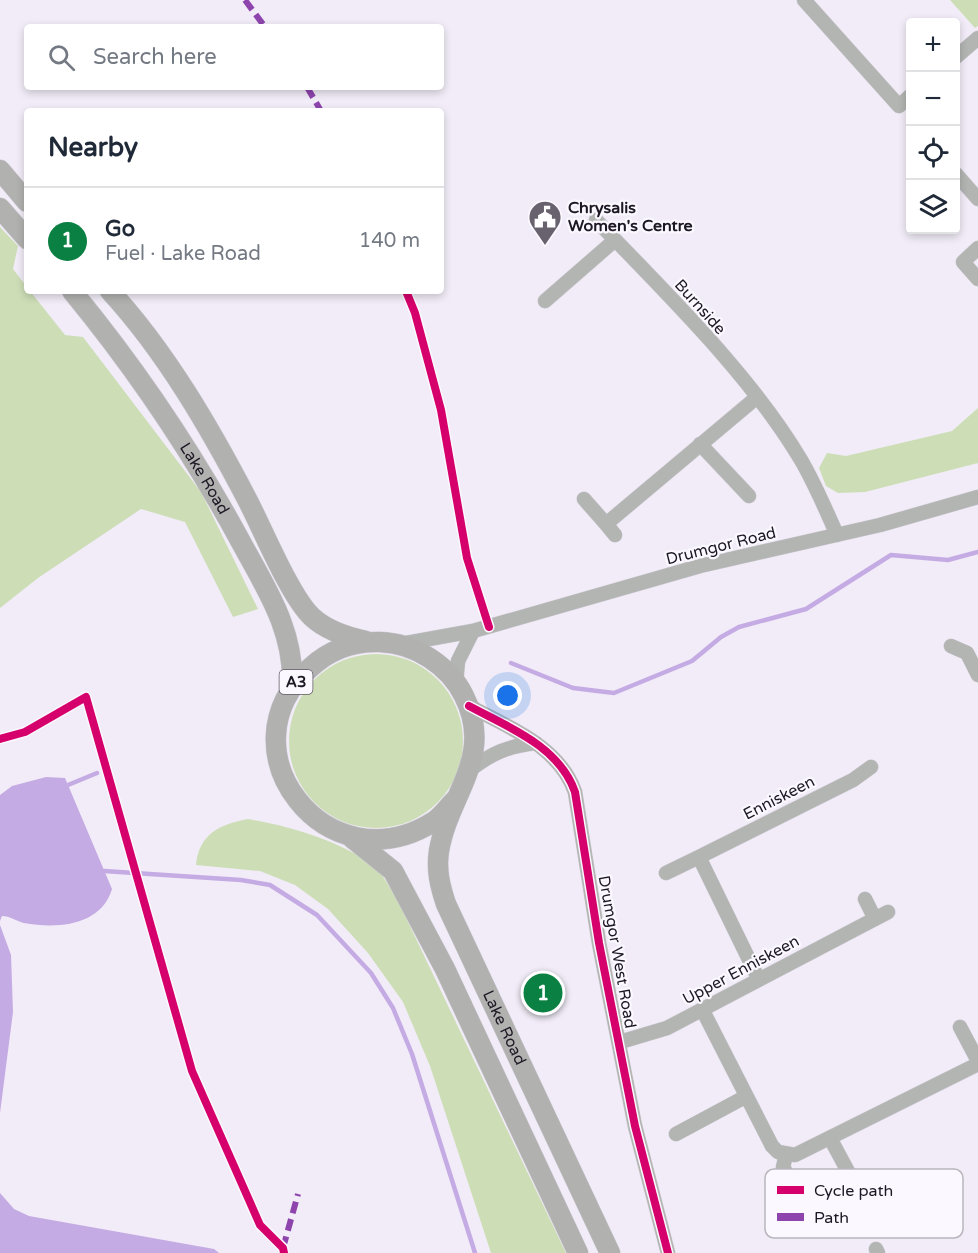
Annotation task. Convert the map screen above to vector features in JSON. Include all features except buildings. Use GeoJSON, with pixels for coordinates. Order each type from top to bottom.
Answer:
{"type":"FeatureCollection","features":[{"type":"Feature","properties":{"kind":"highway"},"geometry":{"type":"LineString","coordinates":[[0,170],[24,198]]}},
{"type":"Feature","properties":{"kind":"highway"},"geometry":{"type":"LineString","coordinates":[[0,208],[24,236]]}},
{"type":"Feature","properties":{"kind":"highway","name":"Lake Road"},"geometry":{"type":"LineString","coordinates":[[74,294],[141,378],[217,498],[276,604],[285,627],[293,666],[292,687]]}},
{"type":"Feature","properties":{"kind":"highway","name":"Lake Road"},"geometry":{"type":"LineString","coordinates":[[112,294],[182,386],[246,498],[298,599],[311,617],[327,628],[347,637],[371,642]]}},
{"type":"Feature","properties":{"kind":"highway","name":"A3"},"geometry":{"type":"LineString","coordinates":[[371,642],[399,644],[421,652],[441,666],[456,683],[469,706],[475,744],[470,770],[455,800],[435,821],[410,835],[381,840],[352,838],[315,820],[295,799],[281,772],[276,743],[278,724],[292,687],[316,661],[333,651],[371,642]]}},
{"type":"Feature","properties":{"kind":"highway","name":"Lake Road"},"geometry":{"type":"LineString","coordinates":[[455,800],[439,853],[438,880],[610,1253]]}},
{"type":"Feature","properties":{"kind":"highway","name":"Lake Road"},"geometry":{"type":"LineString","coordinates":[[352,838],[393,872],[445,969],[578,1253]]}},
{"type":"Feature","properties":{"kind":"street"},"geometry":{"type":"LineString","coordinates":[[804,0],[899,106],[906,100]]}},
{"type":"Feature","properties":{"kind":"street"},"geometry":{"type":"LineString","coordinates":[[960,54],[978,38]]}},
{"type":"Feature","properties":{"kind":"street"},"geometry":{"type":"LineString","coordinates":[[960,179],[978,200]]}},
{"type":"Feature","properties":{"kind":"street","name":"Burnside"},"geometry":{"type":"LineString","coordinates":[[596,220],[703,333],[782,430],[802,462],[837,535]]}},
{"type":"Feature","properties":{"kind":"street"},"geometry":{"type":"LineString","coordinates":[[545,301],[615,240]]}},
{"type":"Feature","properties":{"kind":"street"},"geometry":{"type":"LineString","coordinates":[[978,248],[963,262],[978,279]]}},
{"type":"Feature","properties":{"kind":"street"},"geometry":{"type":"LineString","coordinates":[[606,524],[756,398]]}},
{"type":"Feature","properties":{"kind":"street"},"geometry":{"type":"LineString","coordinates":[[700,444],[749,496]]}},
{"type":"Feature","properties":{"kind":"street","name":"Drumgor Road"},"geometry":{"type":"LineString","coordinates":[[399,644],[473,631],[700,566],[837,535],[978,497]]}},
{"type":"Feature","properties":{"kind":"street"},"geometry":{"type":"LineString","coordinates":[[584,499],[615,535]]}},
{"type":"Feature","properties":{"kind":"street"},"geometry":{"type":"LineString","coordinates":[[456,683],[458,661],[473,631]]}},
{"type":"Feature","properties":{"kind":"street"},"geometry":{"type":"LineString","coordinates":[[951,646],[967,653],[978,675]]}},
{"type":"Feature","properties":{"kind":"street","name":"Drumgor West Road"},"geometry":{"type":"LineString","coordinates":[[469,706],[536,744],[563,768],[575,792],[599,943],[640,1149],[668,1253]]}},
{"type":"Feature","properties":{"kind":"street"},"geometry":{"type":"LineString","coordinates":[[470,770],[489,755],[508,746],[536,744]]}},
{"type":"Feature","properties":{"kind":"street","name":"Enniskeen"},"geometry":{"type":"LineString","coordinates":[[666,873],[853,780],[871,767]]}},
{"type":"Feature","properties":{"kind":"street"},"geometry":{"type":"LineString","coordinates":[[699,857],[758,978]]}},
{"type":"Feature","properties":{"kind":"street"},"geometry":{"type":"LineString","coordinates":[[865,898],[875,919]]}},
{"type":"Feature","properties":{"kind":"street","name":"Upper Enniskeen"},"geometry":{"type":"LineString","coordinates":[[620,1042],[667,1028],[758,978],[888,912]]}},
{"type":"Feature","properties":{"kind":"street"},"geometry":{"type":"LineString","coordinates":[[702,1009],[772,1146],[786,1155],[795,1155],[978,1062],[960,1028]]}},
{"type":"Feature","properties":{"kind":"street"},"geometry":{"type":"LineString","coordinates":[[676,1134],[745,1096]]}},
{"type":"Feature","properties":{"kind":"street"},"geometry":{"type":"LineString","coordinates":[[830,1138],[847,1169]]}},
{"type":"Feature","properties":{"kind":"street"},"geometry":{"type":"LineString","coordinates":[[784,1169],[786,1155]]}},
{"type":"Feature","properties":{"kind":"green space"},"geometry":{"type":"Polygon","coordinates":[[[950,0],[978,0],[978,26],[975,28],[950,0]]]}},
{"type":"Feature","properties":{"kind":"green space"},"geometry":{"type":"Polygon","coordinates":[[[0,227],[18,246],[13,269],[24,283],[24,294],[32,294],[65,335],[83,337],[201,492],[258,609],[233,617],[185,522],[141,509],[38,578],[0,608],[0,227]]]}},
{"type":"Feature","properties":{"kind":"green space"},"geometry":{"type":"Polygon","coordinates":[[[978,408],[978,463],[865,492],[838,493],[826,486],[819,468],[827,453],[846,456],[952,431],[978,408]]]}},
{"type":"Feature","properties":{"kind":"green space"},"geometry":{"type":"Polygon","coordinates":[[[376,654],[409,661],[424,669],[437,680],[448,693],[456,708],[463,741],[456,774],[448,789],[437,802],[424,813],[409,821],[376,828],[343,821],[328,813],[315,802],[304,789],[296,774],[289,741],[296,708],[304,693],[315,680],[328,669],[343,661],[376,654]]]}},
{"type":"Feature","properties":{"kind":"green space"},"geometry":{"type":"Polygon","coordinates":[[[248,819],[299,831],[337,845],[369,863],[383,876],[398,901],[566,1253],[491,1253],[430,1066],[403,1002],[368,953],[328,909],[295,885],[260,871],[196,865],[201,845],[206,838],[228,824],[248,819]]]}},
{"type":"Feature","properties":{"kind":"shaded area"},"geometry":{"type":"Polygon","coordinates":[[[46,777],[65,778],[112,889],[98,911],[76,922],[63,925],[37,925],[2,916],[0,921],[0,795],[12,786],[46,777]]]}},
{"type":"Feature","properties":{"kind":"shaded area"},"geometry":{"type":"Polygon","coordinates":[[[0,925],[11,955],[13,1012],[0,1113],[0,925]]]}},
{"type":"Feature","properties":{"kind":"shaded area"},"geometry":{"type":"Polygon","coordinates":[[[0,1193],[14,1209],[29,1216],[214,1249],[219,1253],[0,1253],[0,1193]]]}},
{"type":"Feature","properties":{"kind":"waterway"},"geometry":{"type":"LineString","coordinates":[[511,663],[573,688],[614,693],[692,661],[721,637],[739,627],[806,609],[891,555],[948,560],[978,552]]}},
{"type":"Feature","properties":{"kind":"waterway"},"geometry":{"type":"LineString","coordinates":[[68,785],[97,773]]}},
{"type":"Feature","properties":{"kind":"waterway"},"geometry":{"type":"LineString","coordinates":[[104,871],[241,880],[270,885],[317,915],[371,973],[393,1008],[412,1054],[475,1253]]}},
{"type":"Feature","properties":{"kind":"marked path"},"geometry":{"type":"LineString","coordinates":[[245,0],[263,24]]}},
{"type":"Feature","properties":{"kind":"marked path"},"geometry":{"type":"LineString","coordinates":[[309,90],[319,108]]}},
{"type":"Feature","properties":{"kind":"marked path"},"geometry":{"type":"LineString","coordinates":[[283,1248],[298,1194]]}},
{"type":"Feature","properties":{"kind":"cycle path"},"geometry":{"type":"LineString","coordinates":[[407,294],[415,313],[441,410],[467,558],[489,627]]}},
{"type":"Feature","properties":{"kind":"cycle path"},"geometry":{"type":"LineString","coordinates":[[0,739],[25,732],[86,697],[192,1071],[260,1225],[283,1248],[284,1253]]}},
{"type":"Feature","properties":{"kind":"cycle path"},"geometry":{"type":"LineString","coordinates":[[469,706],[515,730],[545,750],[557,762],[575,792],[599,943],[635,1126],[668,1253]]}},
{"type":"Feature","properties":{"kind":"place","name":"Chrysalis Women's Centre"},"geometry":{"type":"Point","coordinates":[545,246]}},
{"type":"Feature","properties":{"kind":"place","name":"Go"},"geometry":{"type":"Point","coordinates":[543,993]}}]}
